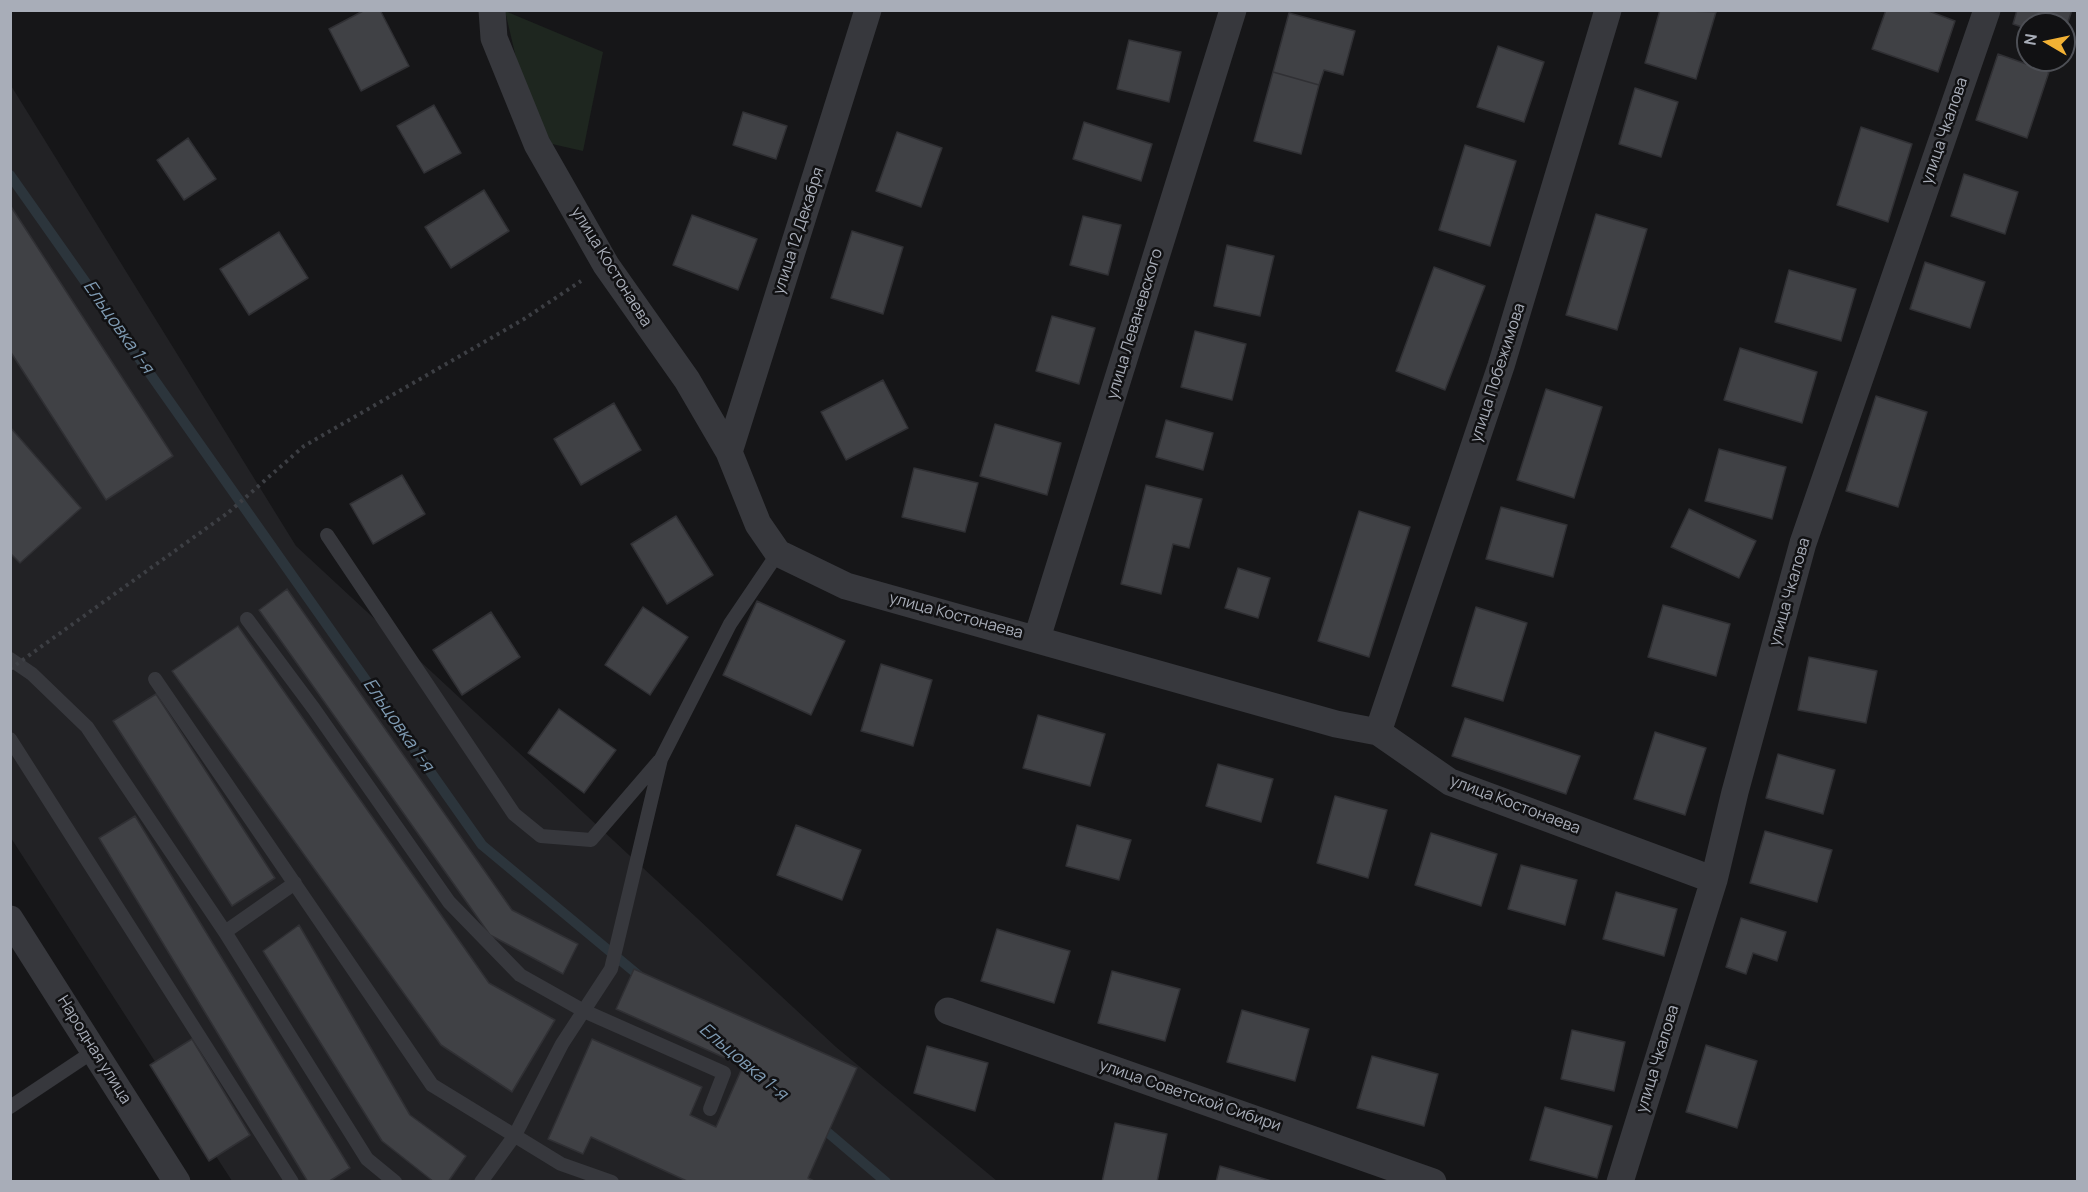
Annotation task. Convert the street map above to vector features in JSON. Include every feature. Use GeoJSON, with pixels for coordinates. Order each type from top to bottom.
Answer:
{"type":"FeatureCollection","features":[{"type":"Feature","properties":{"kind":"street","name":"улица Костонаева"},"geometry":{"type":"LineString","coordinates":[[492,10],[494,38],[537,144],[606,265],[687,380],[729,452],[758,524],[778,553],[846,586],[1336,724],[1378,732],[1450,782],[1714,880]]}},
{"type":"Feature","properties":{"kind":"street","name":"улица 12 Декабря"},"geometry":{"type":"LineString","coordinates":[[729,452],[868,10]]}},
{"type":"Feature","properties":{"kind":"street","name":"улица Леваневского"},"geometry":{"type":"LineString","coordinates":[[1037,638],[1233,10]]}},
{"type":"Feature","properties":{"kind":"street","name":"улица Побежимова"},"geometry":{"type":"LineString","coordinates":[[1378,732],[1501,366],[1608,10]]}},
{"type":"Feature","properties":{"kind":"street","name":"улица Чкалова"},"geometry":{"type":"LineString","coordinates":[[1620,1182],[1714,880],[1735,792],[1803,543],[1987,10]]}},
{"type":"Feature","properties":{"kind":"street","name":"Народная улица"},"geometry":{"type":"LineString","coordinates":[[10,919],[177,1182]]}},
{"type":"Feature","properties":{"kind":"street","name":"улица Советской Сибири"},"geometry":{"type":"LineString","coordinates":[[948,1011],[1433,1182]]}},
{"type":"Feature","properties":{"kind":"lane"},"geometry":{"type":"LineString","coordinates":[[327,535],[514,814],[541,836],[591,840],[660,759],[730,624],[778,553]]}},
{"type":"Feature","properties":{"kind":"lane"},"geometry":{"type":"LineString","coordinates":[[247,619],[314,709],[449,902],[520,975],[584,1011],[724,1073],[710,1109]]}},
{"type":"Feature","properties":{"kind":"lane"},"geometry":{"type":"LineString","coordinates":[[10,658],[32,674],[87,727],[225,932],[367,1159],[395,1182]]}},
{"type":"Feature","properties":{"kind":"lane"},"geometry":{"type":"LineString","coordinates":[[155,679],[432,1085],[561,1164],[612,1182]]}},
{"type":"Feature","properties":{"kind":"lane"},"geometry":{"type":"LineString","coordinates":[[10,739],[292,1182]]}},
{"type":"Feature","properties":{"kind":"lane"},"geometry":{"type":"LineString","coordinates":[[481,1182],[515,1136],[562,1044],[611,969],[660,759]]}},
{"type":"Feature","properties":{"kind":"lane"},"geometry":{"type":"LineString","coordinates":[[225,932],[295,883]]}},
{"type":"Feature","properties":{"kind":"lane"},"geometry":{"type":"LineString","coordinates":[[10,1107],[94,1051]]}},
{"type":"Feature","properties":{"kind":"path"},"geometry":{"type":"LineString","coordinates":[[10,669],[229,512],[304,446],[524,319],[606,265]]}},
{"type":"Feature","properties":{"kind":"shaded area"},"geometry":{"type":"Polygon","coordinates":[[[505,11],[603,52],[583,151],[552,144],[522,83],[505,11]]]}},
{"type":"Feature","properties":{"kind":"shaded area"},"geometry":{"type":"Polygon","coordinates":[[[10,84],[296,546],[836,1047],[997,1181],[232,1181],[11,838],[10,84]]]}},
{"type":"Feature","properties":{"kind":"building"},"geometry":{"type":"Polygon","coordinates":[[[365,10],[380,10],[409,66],[361,91],[329,29],[365,10]]]}},
{"type":"Feature","properties":{"kind":"building"},"geometry":{"type":"Polygon","coordinates":[[[1660,10],[1716,12],[1696,79],[1645,63],[1660,10]]]}},
{"type":"Feature","properties":{"kind":"building"},"geometry":{"type":"Polygon","coordinates":[[[1886,10],[1926,10],[1955,21],[1938,72],[1872,49],[1886,10]]]}},
{"type":"Feature","properties":{"kind":"building"},"geometry":{"type":"Polygon","coordinates":[[[2017,10],[2072,10],[2071,12],[2016,12],[2017,10]]]}},
{"type":"Feature","properties":{"kind":"building"},"geometry":{"type":"Polygon","coordinates":[[[1289,13],[1355,31],[1343,75],[1324,70],[1319,85],[1273,72],[1289,13]]]}},
{"type":"Feature","properties":{"kind":"building"},"geometry":{"type":"Polygon","coordinates":[[[1129,40],[1181,52],[1169,102],[1117,89],[1129,40]]]}},
{"type":"Feature","properties":{"kind":"building"},"geometry":{"type":"Polygon","coordinates":[[[1498,46],[1544,62],[1524,122],[1477,107],[1498,46]]]}},
{"type":"Feature","properties":{"kind":"building"},"geometry":{"type":"Polygon","coordinates":[[[1998,54],[2016,60],[2016,72],[2049,72],[2027,138],[1976,120],[1998,54]]]}},
{"type":"Feature","properties":{"kind":"building"},"geometry":{"type":"Polygon","coordinates":[[[1273,72],[1319,85],[1301,154],[1254,141],[1273,72]]]}},
{"type":"Feature","properties":{"kind":"building"},"geometry":{"type":"Polygon","coordinates":[[[1635,88],[1678,102],[1661,157],[1619,144],[1635,88]]]}},
{"type":"Feature","properties":{"kind":"building"},"geometry":{"type":"Polygon","coordinates":[[[434,105],[461,153],[424,173],[397,126],[434,105]]]}},
{"type":"Feature","properties":{"kind":"building"},"geometry":{"type":"Polygon","coordinates":[[[743,112],[787,126],[776,159],[733,145],[743,112]]]}},
{"type":"Feature","properties":{"kind":"building"},"geometry":{"type":"Polygon","coordinates":[[[1084,122],[1152,144],[1141,181],[1073,159],[1084,122]]]}},
{"type":"Feature","properties":{"kind":"building"},"geometry":{"type":"Polygon","coordinates":[[[1861,127],[1912,144],[1888,222],[1837,205],[1861,127]]]}},
{"type":"Feature","properties":{"kind":"building"},"geometry":{"type":"Polygon","coordinates":[[[897,132],[942,148],[921,207],[876,191],[897,132]]]}},
{"type":"Feature","properties":{"kind":"building"},"geometry":{"type":"Polygon","coordinates":[[[188,138],[216,179],[184,200],[157,160],[188,138]]]}},
{"type":"Feature","properties":{"kind":"building"},"geometry":{"type":"Polygon","coordinates":[[[1465,145],[1516,161],[1490,246],[1439,230],[1465,145]]]}},
{"type":"Feature","properties":{"kind":"building"},"geometry":{"type":"Polygon","coordinates":[[[1964,174],[2018,192],[2005,234],[1951,216],[1964,174]]]}},
{"type":"Feature","properties":{"kind":"building"},"geometry":{"type":"Polygon","coordinates":[[[484,190],[509,231],[451,268],[425,227],[484,190]]]}},
{"type":"Feature","properties":{"kind":"building"},"geometry":{"type":"Polygon","coordinates":[[[10,205],[173,456],[106,500],[10,351],[10,205]]]}},
{"type":"Feature","properties":{"kind":"building"},"geometry":{"type":"Polygon","coordinates":[[[1596,214],[1647,229],[1617,330],[1566,315],[1596,214]]]}},
{"type":"Feature","properties":{"kind":"building"},"geometry":{"type":"Polygon","coordinates":[[[692,215],[757,239],[738,290],[673,265],[692,215]]]}},
{"type":"Feature","properties":{"kind":"building"},"geometry":{"type":"Polygon","coordinates":[[[1083,216],[1121,225],[1108,275],[1070,265],[1083,216]]]}},
{"type":"Feature","properties":{"kind":"building"},"geometry":{"type":"Polygon","coordinates":[[[852,231],[903,247],[883,314],[831,298],[852,231]]]}},
{"type":"Feature","properties":{"kind":"building"},"geometry":{"type":"Polygon","coordinates":[[[279,232],[308,278],[249,315],[220,269],[279,232]]]}},
{"type":"Feature","properties":{"kind":"building"},"geometry":{"type":"Polygon","coordinates":[[[1227,245],[1274,256],[1260,316],[1214,306],[1227,245]]]}},
{"type":"Feature","properties":{"kind":"building"},"geometry":{"type":"Polygon","coordinates":[[[1925,262],[1985,282],[1970,328],[1910,309],[1925,262]]]}},
{"type":"Feature","properties":{"kind":"building"},"geometry":{"type":"Polygon","coordinates":[[[1434,267],[1485,286],[1445,390],[1396,371],[1434,267]]]}},
{"type":"Feature","properties":{"kind":"building"},"geometry":{"type":"Polygon","coordinates":[[[1789,270],[1856,289],[1841,341],[1775,322],[1789,270]]]}},
{"type":"Feature","properties":{"kind":"building"},"geometry":{"type":"Polygon","coordinates":[[[1052,316],[1095,328],[1079,384],[1036,371],[1052,316]]]}},
{"type":"Feature","properties":{"kind":"building"},"geometry":{"type":"Polygon","coordinates":[[[1195,331],[1246,344],[1232,400],[1181,387],[1195,331]]]}},
{"type":"Feature","properties":{"kind":"building"},"geometry":{"type":"Polygon","coordinates":[[[1740,348],[1817,372],[1802,423],[1724,400],[1740,348]]]}},
{"type":"Feature","properties":{"kind":"building"},"geometry":{"type":"Polygon","coordinates":[[[883,380],[908,428],[846,460],[821,412],[883,380]]]}},
{"type":"Feature","properties":{"kind":"building"},"geometry":{"type":"Polygon","coordinates":[[[1546,389],[1602,407],[1574,498],[1517,480],[1546,389]]]}},
{"type":"Feature","properties":{"kind":"building"},"geometry":{"type":"Polygon","coordinates":[[[1876,396],[1927,412],[1898,507],[1846,491],[1876,396]]]}},
{"type":"Feature","properties":{"kind":"building"},"geometry":{"type":"Polygon","coordinates":[[[614,403],[641,450],[581,485],[554,439],[614,403]]]}},
{"type":"Feature","properties":{"kind":"building"},"geometry":{"type":"Polygon","coordinates":[[[1166,420],[1213,433],[1203,470],[1156,457],[1166,420]]]}},
{"type":"Feature","properties":{"kind":"building"},"geometry":{"type":"Polygon","coordinates":[[[995,424],[1061,443],[1047,495],[980,476],[995,424]]]}},
{"type":"Feature","properties":{"kind":"building"},"geometry":{"type":"Polygon","coordinates":[[[10,427],[81,508],[20,563],[10,553],[10,427]]]}},
{"type":"Feature","properties":{"kind":"building"},"geometry":{"type":"Polygon","coordinates":[[[1719,449],[1786,467],[1772,519],[1705,501],[1719,449]]]}},
{"type":"Feature","properties":{"kind":"building"},"geometry":{"type":"Polygon","coordinates":[[[914,468],[978,483],[965,532],[902,517],[914,468]]]}},
{"type":"Feature","properties":{"kind":"building"},"geometry":{"type":"Polygon","coordinates":[[[402,475],[425,514],[373,544],[350,504],[402,475]]]}},
{"type":"Feature","properties":{"kind":"building"},"geometry":{"type":"Polygon","coordinates":[[[1146,485],[1202,499],[1189,548],[1173,544],[1161,594],[1121,584],[1146,485]]]}},
{"type":"Feature","properties":{"kind":"building"},"geometry":{"type":"Polygon","coordinates":[[[1501,507],[1567,525],[1553,577],[1486,559],[1501,507]]]}},
{"type":"Feature","properties":{"kind":"building"},"geometry":{"type":"Polygon","coordinates":[[[1689,509],[1756,541],[1739,578],[1671,547],[1689,509]]]}},
{"type":"Feature","properties":{"kind":"building"},"geometry":{"type":"Polygon","coordinates":[[[1359,511],[1410,527],[1369,657],[1318,641],[1359,511]]]}},
{"type":"Feature","properties":{"kind":"building"},"geometry":{"type":"Polygon","coordinates":[[[676,516],[713,575],[667,604],[631,544],[676,516]]]}},
{"type":"Feature","properties":{"kind":"building"},"geometry":{"type":"Polygon","coordinates":[[[1238,568],[1270,578],[1258,618],[1225,608],[1238,568]]]}},
{"type":"Feature","properties":{"kind":"building"},"geometry":{"type":"Polygon","coordinates":[[[287,589],[512,910],[578,944],[563,974],[490,935],[259,610],[287,589]]]}},
{"type":"Feature","properties":{"kind":"building"},"geometry":{"type":"Polygon","coordinates":[[[757,601],[845,641],[811,715],[723,675],[757,601]]]}},
{"type":"Feature","properties":{"kind":"building"},"geometry":{"type":"Polygon","coordinates":[[[1663,605],[1730,624],[1716,676],[1648,657],[1663,605]]]}},
{"type":"Feature","properties":{"kind":"building"},"geometry":{"type":"Polygon","coordinates":[[[643,607],[688,637],[650,695],[605,665],[643,607]]]}},
{"type":"Feature","properties":{"kind":"building"},"geometry":{"type":"Polygon","coordinates":[[[1476,607],[1527,623],[1503,701],[1452,686],[1476,607]]]}},
{"type":"Feature","properties":{"kind":"building"},"geometry":{"type":"Polygon","coordinates":[[[491,612],[520,657],[462,695],[433,650],[491,612]]]}},
{"type":"Feature","properties":{"kind":"building"},"geometry":{"type":"Polygon","coordinates":[[[238,626],[489,983],[555,1020],[512,1092],[441,1045],[172,671],[238,626]]]}},
{"type":"Feature","properties":{"kind":"building"},"geometry":{"type":"Polygon","coordinates":[[[1809,657],[1877,671],[1866,723],[1798,710],[1809,657]]]}},
{"type":"Feature","properties":{"kind":"building"},"geometry":{"type":"Polygon","coordinates":[[[881,664],[932,680],[913,746],[861,731],[881,664]]]}},
{"type":"Feature","properties":{"kind":"building"},"geometry":{"type":"Polygon","coordinates":[[[156,694],[275,878],[232,906],[113,721],[156,694]]]}},
{"type":"Feature","properties":{"kind":"building"},"geometry":{"type":"Polygon","coordinates":[[[559,709],[616,750],[584,793],[528,753],[559,709]]]}},
{"type":"Feature","properties":{"kind":"building"},"geometry":{"type":"Polygon","coordinates":[[[1038,715],[1105,734],[1090,786],[1023,768],[1038,715]]]}},
{"type":"Feature","properties":{"kind":"building"},"geometry":{"type":"Polygon","coordinates":[[[1465,718],[1580,756],[1566,794],[1452,756],[1465,718]]]}},
{"type":"Feature","properties":{"kind":"building"},"geometry":{"type":"Polygon","coordinates":[[[1655,732],[1706,748],[1685,815],[1634,799],[1655,732]]]}},
{"type":"Feature","properties":{"kind":"building"},"geometry":{"type":"Polygon","coordinates":[[[1778,754],[1835,770],[1823,814],[1766,798],[1778,754]]]}},
{"type":"Feature","properties":{"kind":"building"},"geometry":{"type":"Polygon","coordinates":[[[1218,764],[1273,779],[1261,822],[1206,806],[1218,764]]]}},
{"type":"Feature","properties":{"kind":"building"},"geometry":{"type":"Polygon","coordinates":[[[1335,796],[1387,810],[1368,878],[1317,863],[1335,796]]]}},
{"type":"Feature","properties":{"kind":"building"},"geometry":{"type":"Polygon","coordinates":[[[135,816],[350,1168],[328,1182],[308,1182],[99,838],[135,816]]]}},
{"type":"Feature","properties":{"kind":"building"},"geometry":{"type":"Polygon","coordinates":[[[796,825],[861,850],[842,900],[777,875],[796,825]]]}},
{"type":"Feature","properties":{"kind":"building"},"geometry":{"type":"Polygon","coordinates":[[[1077,825],[1131,840],[1119,880],[1066,866],[1077,825]]]}},
{"type":"Feature","properties":{"kind":"building"},"geometry":{"type":"Polygon","coordinates":[[[1765,831],[1832,850],[1817,902],[1750,883],[1765,831]]]}},
{"type":"Feature","properties":{"kind":"building"},"geometry":{"type":"Polygon","coordinates":[[[1431,833],[1497,854],[1481,906],[1415,885],[1431,833]]]}},
{"type":"Feature","properties":{"kind":"building"},"geometry":{"type":"Polygon","coordinates":[[[1521,865],[1577,880],[1565,925],[1508,909],[1521,865]]]}},
{"type":"Feature","properties":{"kind":"building"},"geometry":{"type":"Polygon","coordinates":[[[1616,892],[1677,909],[1664,956],[1603,939],[1616,892]]]}},
{"type":"Feature","properties":{"kind":"building"},"geometry":{"type":"Polygon","coordinates":[[[1741,918],[1786,932],[1777,961],[1753,953],[1746,974],[1726,967],[1741,918]]]}},
{"type":"Feature","properties":{"kind":"building"},"geometry":{"type":"Polygon","coordinates":[[[299,925],[410,1115],[466,1156],[448,1182],[434,1182],[382,1141],[263,951],[299,925]]]}},
{"type":"Feature","properties":{"kind":"building"},"geometry":{"type":"Polygon","coordinates":[[[997,929],[1070,951],[1054,1003],[981,981],[997,929]]]}},
{"type":"Feature","properties":{"kind":"building"},"geometry":{"type":"Polygon","coordinates":[[[634,969],[857,1068],[808,1178],[816,1182],[689,1182],[591,1137],[583,1154],[548,1139],[592,1039],[702,1087],[690,1115],[716,1127],[743,1066],[616,1009],[634,969]]]}},
{"type":"Feature","properties":{"kind":"building"},"geometry":{"type":"Polygon","coordinates":[[[1112,971],[1180,989],[1165,1041],[1098,1023],[1112,971]]]}},
{"type":"Feature","properties":{"kind":"building"},"geometry":{"type":"Polygon","coordinates":[[[1242,1010],[1309,1029],[1295,1081],[1227,1062],[1242,1010]]]}},
{"type":"Feature","properties":{"kind":"building"},"geometry":{"type":"Polygon","coordinates":[[[1572,1030],[1625,1042],[1614,1091],[1561,1079],[1572,1030]]]}},
{"type":"Feature","properties":{"kind":"building"},"geometry":{"type":"Polygon","coordinates":[[[192,1039],[250,1135],[209,1161],[150,1065],[192,1039]]]}},
{"type":"Feature","properties":{"kind":"building"},"geometry":{"type":"Polygon","coordinates":[[[1706,1045],[1757,1061],[1737,1128],[1686,1112],[1706,1045]]]}},
{"type":"Feature","properties":{"kind":"building"},"geometry":{"type":"Polygon","coordinates":[[[927,1046],[988,1063],[975,1111],[914,1093],[927,1046]]]}},
{"type":"Feature","properties":{"kind":"building"},"geometry":{"type":"Polygon","coordinates":[[[1372,1056],[1438,1074],[1424,1126],[1357,1108],[1372,1056]]]}},
{"type":"Feature","properties":{"kind":"building"},"geometry":{"type":"Polygon","coordinates":[[[1545,1107],[1612,1126],[1597,1178],[1530,1160],[1545,1107]]]}},
{"type":"Feature","properties":{"kind":"building"},"geometry":{"type":"Polygon","coordinates":[[[1115,1123],[1167,1134],[1157,1182],[1102,1182],[1115,1123]]]}},
{"type":"Feature","properties":{"kind":"building"},"geometry":{"type":"Polygon","coordinates":[[[1220,1166],[1275,1182],[1216,1182],[1220,1166]]]}},
{"type":"Feature","properties":{"kind":"waterway","name":"Ельцовка 1-я"},"geometry":{"type":"LineString","coordinates":[[10,175],[482,845],[643,979]]}},
{"type":"Feature","properties":{"kind":"waterway","name":"Ельцовка 1-я"},"geometry":{"type":"LineString","coordinates":[[819,1125],[886,1182]]}}]}
